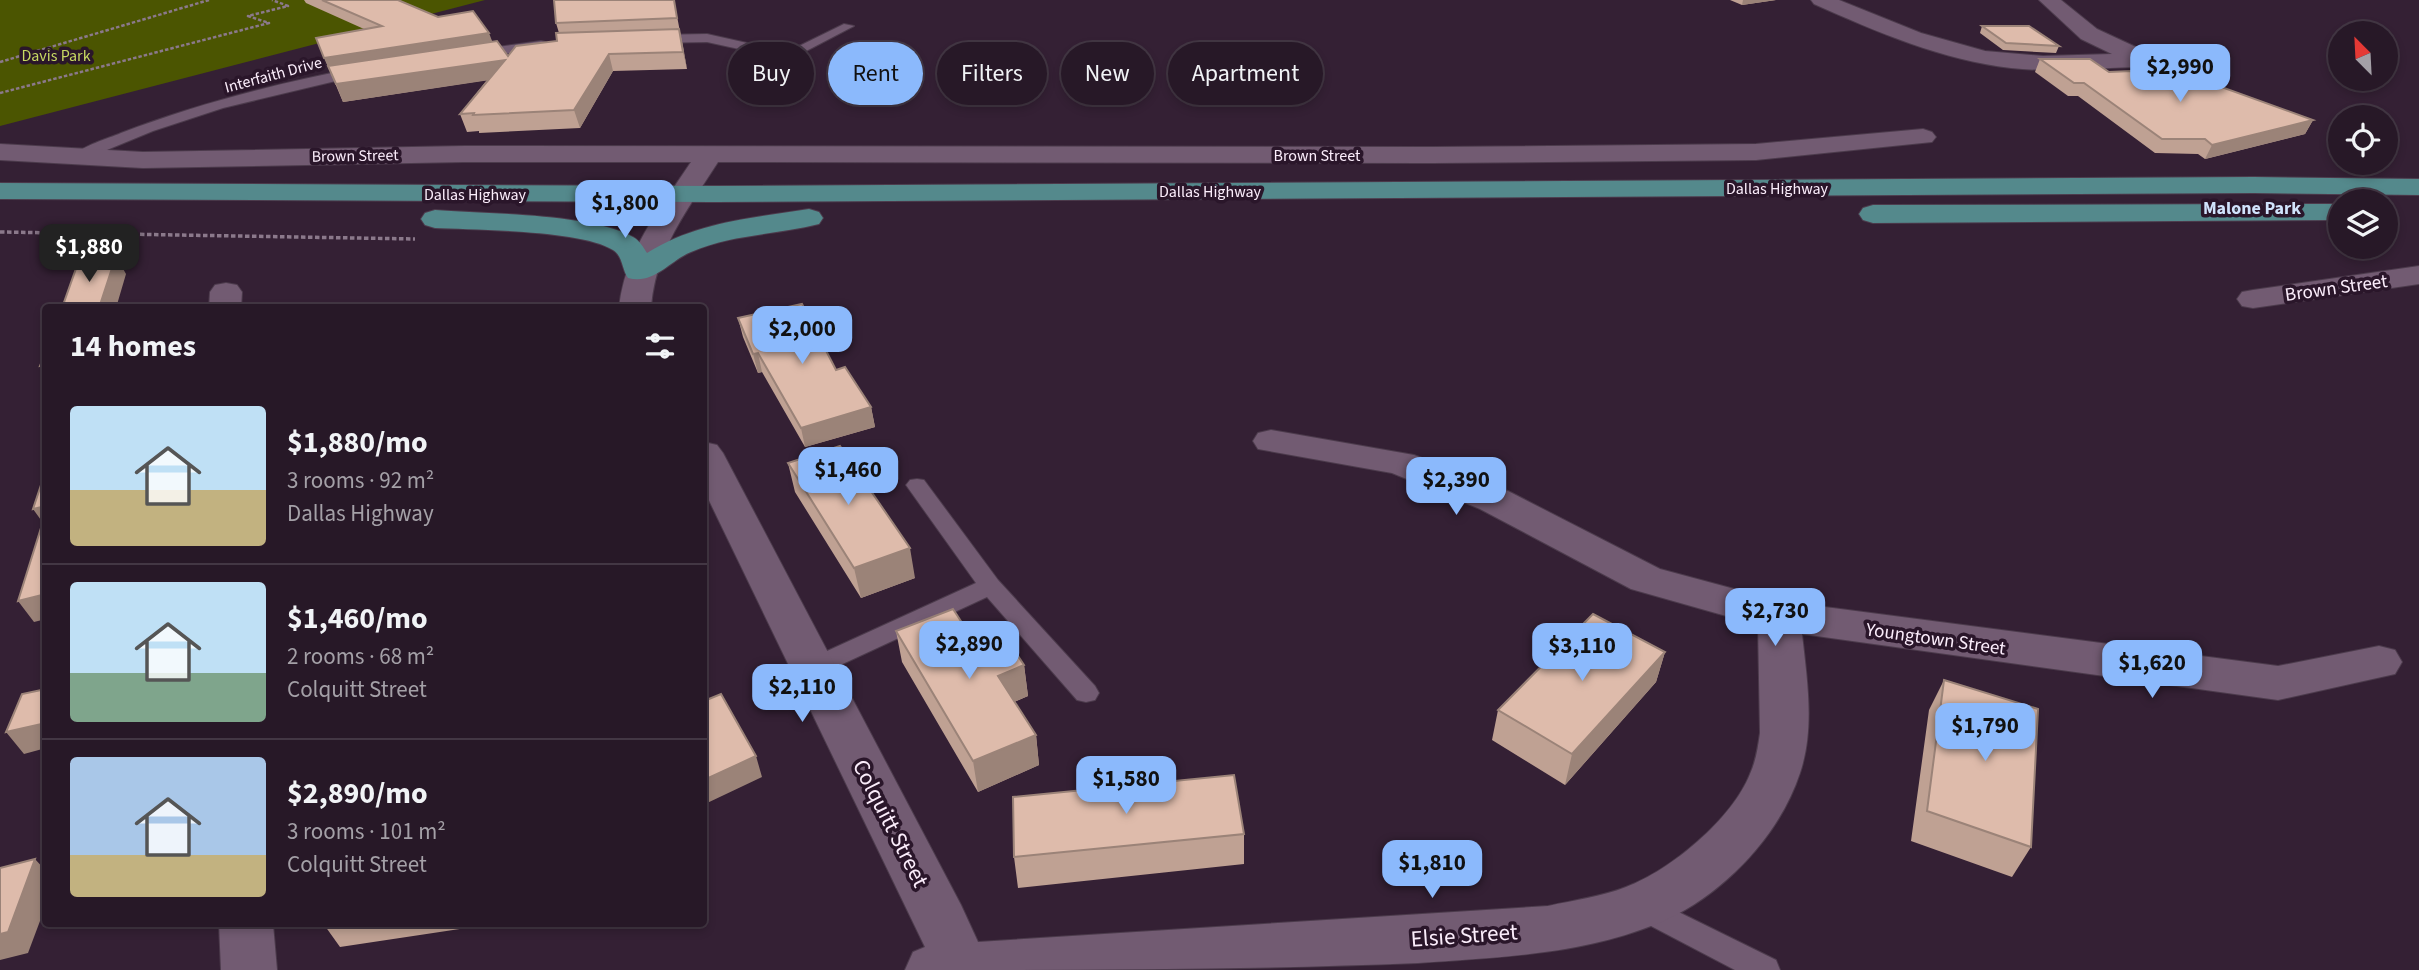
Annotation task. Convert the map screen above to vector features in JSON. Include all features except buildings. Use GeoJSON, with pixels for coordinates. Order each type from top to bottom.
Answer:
{"type":"FeatureCollection","features":[{"type":"Feature","properties":{"kind":"main road","name":"Dallas Highway"},"geometry":{"type":"LineString","coordinates":[[0,191],[684,194],[2253,185],[2419,187]]}},
{"type":"Feature","properties":{"kind":"main road"},"geometry":{"type":"LineString","coordinates":[[1853,214],[2328,212]]}},
{"type":"Feature","properties":{"kind":"main road"},"geometry":{"type":"LineString","coordinates":[[2398,212],[2419,212]]}},
{"type":"Feature","properties":{"kind":"main road","name":"Dallas Highway"},"geometry":{"type":"LineString","coordinates":[[0,217],[425,229],[667,219],[1783,214]]}},
{"type":"Feature","properties":{"kind":"main road"},"geometry":{"type":"LineString","coordinates":[[425,229],[600,233],[625,245],[635,255],[639,272],[677,247],[711,234],[808,218]]}},
{"type":"Feature","properties":{"kind":"street"},"geometry":{"type":"LineString","coordinates":[[1821,0],[1921,42],[1968,54],[2043,63],[2145,60],[2089,34],[2049,0]]}},
{"type":"Feature","properties":{"kind":"street","name":"Brown Street"},"geometry":{"type":"LineString","coordinates":[[0,152],[143,160],[313,155],[1432,155],[1756,152],[1923,138]]}},
{"type":"Feature","properties":{"kind":"street"},"geometry":{"type":"LineString","coordinates":[[635,304],[634,288],[639,272],[667,219],[710,154]]}},
{"type":"Feature","properties":{"kind":"street","name":"Brown Street"},"geometry":{"type":"LineString","coordinates":[[2253,299],[2419,275]]}},
{"type":"Feature","properties":{"kind":"street","name":"Youngtown Street"},"geometry":{"type":"LineString","coordinates":[[1271,441],[1401,463],[1494,500],[1646,579],[1779,616],[2278,683],[2379,663]]}},
{"type":"Feature","properties":{"kind":"street","name":"Colquitt Street"},"geometry":{"type":"LineString","coordinates":[[707,459],[942,922],[952,969]]}},
{"type":"Feature","properties":{"kind":"street","name":"Elsie Street"},"geometry":{"type":"LineString","coordinates":[[952,969],[1548,930],[1640,906],[1675,888],[1734,838],[1758,808],[1775,778],[1784,723],[1779,616]]}},
{"type":"Feature","properties":{"kind":"street"},"geometry":{"type":"LineString","coordinates":[[246,927],[249,970]]}},
{"type":"Feature","properties":{"kind":"lane"},"geometry":{"type":"LineString","coordinates":[[641,39],[707,38],[789,56],[848,26]]}},
{"type":"Feature","properties":{"kind":"lane"},"geometry":{"type":"LineString","coordinates":[[465,56],[556,43]]}},
{"type":"Feature","properties":{"kind":"lane","name":"Interfaith Drive"},"geometry":{"type":"LineString","coordinates":[[80,156],[128,134],[171,120],[373,69]]}},
{"type":"Feature","properties":{"kind":"lane"},"geometry":{"type":"LineString","coordinates":[[917,485],[990,586],[1086,693]]}},
{"type":"Feature","properties":{"kind":"lane"},"geometry":{"type":"LineString","coordinates":[[812,668],[990,586]]}},
{"type":"Feature","properties":{"kind":"lane"},"geometry":{"type":"LineString","coordinates":[[1640,906],[1765,970]]}},
{"type":"Feature","properties":{"kind":"path"},"geometry":{"type":"LineString","coordinates":[[0,62],[209,0]]}},
{"type":"Feature","properties":{"kind":"path"},"geometry":{"type":"LineString","coordinates":[[0,93],[269,23],[248,16],[288,6],[272,0]]}},
{"type":"Feature","properties":{"kind":"path"},"geometry":{"type":"LineString","coordinates":[[0,232],[140,232],[261,239],[425,229]]}},
{"type":"Feature","properties":{"kind":"green space","name":"Davis Park"},"geometry":{"type":"Polygon","coordinates":[[[0,0],[485,0],[0,126],[0,0]]]}},
{"type":"Feature","properties":{"kind":"district","name":"Malone Park"},"geometry":{"type":"Point","coordinates":[2252,208]}}]}
